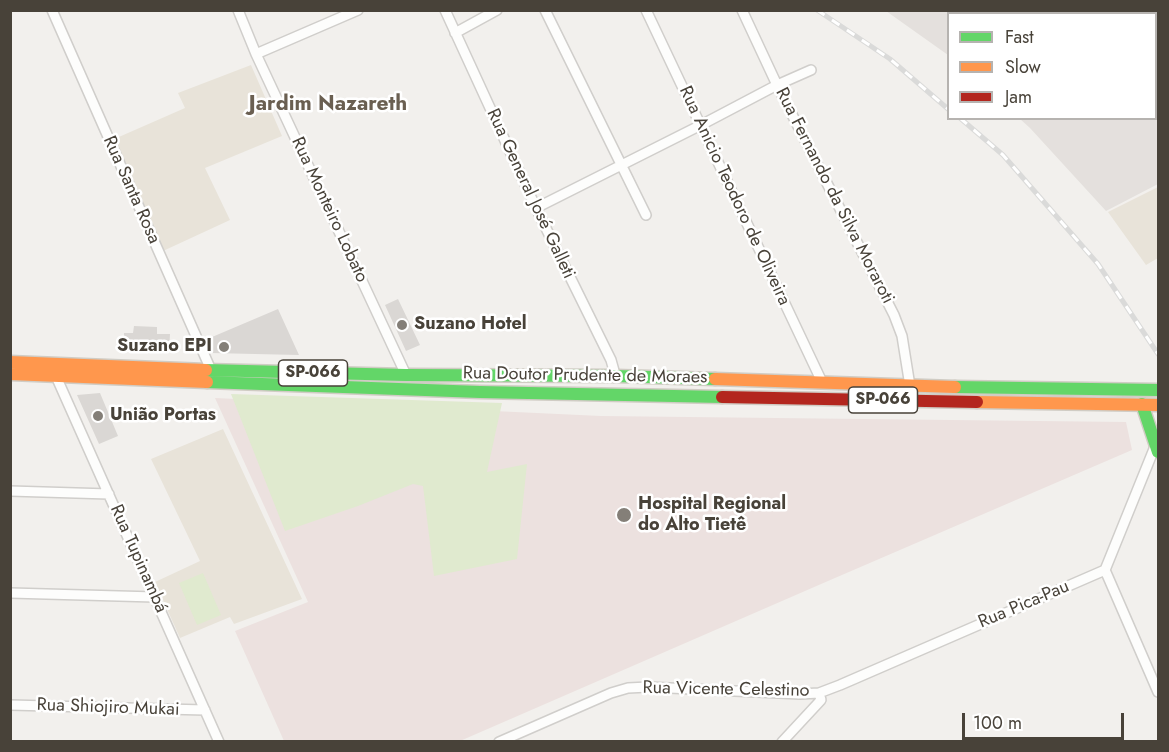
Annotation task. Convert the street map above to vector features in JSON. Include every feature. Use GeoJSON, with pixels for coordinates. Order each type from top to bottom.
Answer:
{"type":"FeatureCollection","features":[{"type":"Feature","properties":{"kind":"main road","name":"Rua Doutor Prudente de Moraes"},"geometry":{"type":"LineString","coordinates":[[12,363],[406,375],[616,376],[910,386],[1158,390]]}},
{"type":"Feature","properties":{"kind":"main road","name":"Rua Doutor Prudente de Moraes"},"geometry":{"type":"LineString","coordinates":[[10,374],[480,392],[1152,404]]}},
{"type":"Feature","properties":{"kind":"main road"},"geometry":{"type":"LineString","coordinates":[[1152,404],[1157,448]]}},
{"type":"Feature","properties":{"kind":"street","name":"Rua Santa Rosa"},"geometry":{"type":"LineString","coordinates":[[51,10],[211,370]]}},
{"type":"Feature","properties":{"kind":"street","name":"Rua Monteiro Lobato"},"geometry":{"type":"LineString","coordinates":[[238,10],[256,54],[406,375]]}},
{"type":"Feature","properties":{"kind":"street"},"geometry":{"type":"LineString","coordinates":[[256,54],[358,10]]}},
{"type":"Feature","properties":{"kind":"street","name":"Rua General José Galleti"},"geometry":{"type":"LineString","coordinates":[[445,10],[536,208],[611,360],[616,376]]}},
{"type":"Feature","properties":{"kind":"street"},"geometry":{"type":"LineString","coordinates":[[455,33],[497,10]]}},
{"type":"Feature","properties":{"kind":"street"},"geometry":{"type":"LineString","coordinates":[[545,10],[646,215]]}},
{"type":"Feature","properties":{"kind":"street","name":"Rua Anicio Teodoro de Oliveira"},"geometry":{"type":"LineString","coordinates":[[646,10],[822,382]]}},
{"type":"Feature","properties":{"kind":"street","name":"Rua Fernando da Silva Moraroti"},"geometry":{"type":"LineString","coordinates":[[742,10],[777,85],[894,315],[902,336],[910,386]]}},
{"type":"Feature","properties":{"kind":"street"},"geometry":{"type":"LineString","coordinates":[[536,208],[777,85],[811,70]]}},
{"type":"Feature","properties":{"kind":"street","name":"Rua Tupinambá"},"geometry":{"type":"LineString","coordinates":[[50,364],[219,741]]}},
{"type":"Feature","properties":{"kind":"street"},"geometry":{"type":"LineString","coordinates":[[612,394],[616,376]]}},
{"type":"Feature","properties":{"kind":"street"},"geometry":{"type":"LineString","coordinates":[[1157,448],[1104,570],[1158,692]]}},
{"type":"Feature","properties":{"kind":"street"},"geometry":{"type":"LineString","coordinates":[[10,491],[109,494]]}},
{"type":"Feature","properties":{"kind":"street","name":"Rua Pica-Pau"},"geometry":{"type":"LineString","coordinates":[[819,693],[1104,570]]}},
{"type":"Feature","properties":{"kind":"street"},"geometry":{"type":"LineString","coordinates":[[10,593],[155,597]]}},
{"type":"Feature","properties":{"kind":"street","name":"Rua Vicente Celestino"},"geometry":{"type":"LineString","coordinates":[[499,741],[510,739],[611,693],[628,688],[819,693]]}},
{"type":"Feature","properties":{"kind":"street"},"geometry":{"type":"LineString","coordinates":[[782,741],[821,700],[819,693]]}},
{"type":"Feature","properties":{"kind":"street","name":"Rua Shiojiro Mukai"},"geometry":{"type":"LineString","coordinates":[[10,705],[205,710]]}},
{"type":"Feature","properties":{"kind":"shaded area"},"geometry":{"type":"Polygon","coordinates":[[[1113,10],[1114,12],[947,12],[947,54],[886,11],[1113,10]]]}},
{"type":"Feature","properties":{"kind":"shaded area"},"geometry":{"type":"Polygon","coordinates":[[[251,65],[282,136],[205,168],[230,220],[163,251],[112,140],[185,108],[178,93],[251,65]]]}},
{"type":"Feature","properties":{"kind":"shaded area"},"geometry":{"type":"Polygon","coordinates":[[[1157,98],[1158,184],[1106,211],[1021,120],[1157,120],[1157,98]]]}},
{"type":"Feature","properties":{"kind":"shaded area"},"geometry":{"type":"Polygon","coordinates":[[[1158,187],[1158,258],[1146,265],[1108,212],[1158,187]]]}},
{"type":"Feature","properties":{"kind":"shaded area","name":"Hospital Regional do Alto Tietê"},"geometry":{"type":"Polygon","coordinates":[[[215,398],[601,416],[1126,422],[1132,450],[460,741],[284,741],[235,631],[308,602],[215,398]]]}},
{"type":"Feature","properties":{"kind":"shaded area"},"geometry":{"type":"Polygon","coordinates":[[[223,429],[302,599],[234,624],[230,617],[180,638],[155,582],[200,561],[151,459],[223,429]]]}},
{"type":"Feature","properties":{"kind":"green space"},"geometry":{"type":"Polygon","coordinates":[[[231,394],[502,403],[487,472],[527,464],[517,559],[434,576],[423,486],[413,484],[285,531],[231,394]]]}},
{"type":"Feature","properties":{"kind":"green space"},"geometry":{"type":"Polygon","coordinates":[[[203,573],[221,615],[197,625],[179,583],[203,573]]]}},
{"type":"Feature","properties":{"kind":"building","name":"Suzano Hotel"},"geometry":{"type":"Polygon","coordinates":[[[398,299],[420,345],[406,351],[385,305],[398,299]]]}},
{"type":"Feature","properties":{"kind":"building"},"geometry":{"type":"Polygon","coordinates":[[[278,309],[299,355],[211,353],[205,340],[278,309]]]}},
{"type":"Feature","properties":{"kind":"building"},"geometry":{"type":"Polygon","coordinates":[[[134,326],[157,327],[157,334],[170,334],[169,352],[124,350],[124,333],[133,333],[134,326]]]}},
{"type":"Feature","properties":{"kind":"building","name":"União Portas"},"geometry":{"type":"Polygon","coordinates":[[[100,393],[118,436],[99,444],[77,395],[100,393]]]}},
{"type":"Feature","properties":{"kind":"railway"},"geometry":{"type":"LineString","coordinates":[[817,10],[890,59],[947,108]]}},
{"type":"Feature","properties":{"kind":"railway"},"geometry":{"type":"LineString","coordinates":[[962,120],[1003,155],[1098,264],[1158,354]]}},
{"type":"Feature","properties":{"kind":"traffic: fast"},"geometry":{"type":"LineString","coordinates":[[206,370],[715,379]]}},
{"type":"Feature","properties":{"kind":"traffic: fast"},"geometry":{"type":"LineString","coordinates":[[207,382],[480,392],[722,397]]}},
{"type":"Feature","properties":{"kind":"traffic: fast"},"geometry":{"type":"LineString","coordinates":[[955,387],[1158,390]]}},
{"type":"Feature","properties":{"kind":"traffic: fast"},"geometry":{"type":"LineString","coordinates":[[1142,404],[1158,452]]}},
{"type":"Feature","properties":{"kind":"traffic: slow"},"geometry":{"type":"LineString","coordinates":[[10,362],[206,370]]}},
{"type":"Feature","properties":{"kind":"traffic: slow"},"geometry":{"type":"LineString","coordinates":[[10,374],[207,382]]}},
{"type":"Feature","properties":{"kind":"traffic: slow"},"geometry":{"type":"LineString","coordinates":[[715,379],[955,387]]}},
{"type":"Feature","properties":{"kind":"traffic: slow"},"geometry":{"type":"LineString","coordinates":[[977,402],[1158,405]]}},
{"type":"Feature","properties":{"kind":"traffic: jam"},"geometry":{"type":"LineString","coordinates":[[722,397],[977,402]]}},
{"type":"Feature","properties":{"kind":"place","name":"Suzano Hotel"},"geometry":{"type":"Point","coordinates":[402,325]}},
{"type":"Feature","properties":{"kind":"place","name":"Suzano EPI"},"geometry":{"type":"Point","coordinates":[224,347]}},
{"type":"Feature","properties":{"kind":"place","name":"União Portas"},"geometry":{"type":"Point","coordinates":[98,416]}},
{"type":"Feature","properties":{"kind":"place","name":"Hospital Regional do Alto Tietê"},"geometry":{"type":"Point","coordinates":[624,515]}},
{"type":"Feature","properties":{"kind":"district","name":"Jardim Nazareth"},"geometry":{"type":"Point","coordinates":[328,105]}}]}
